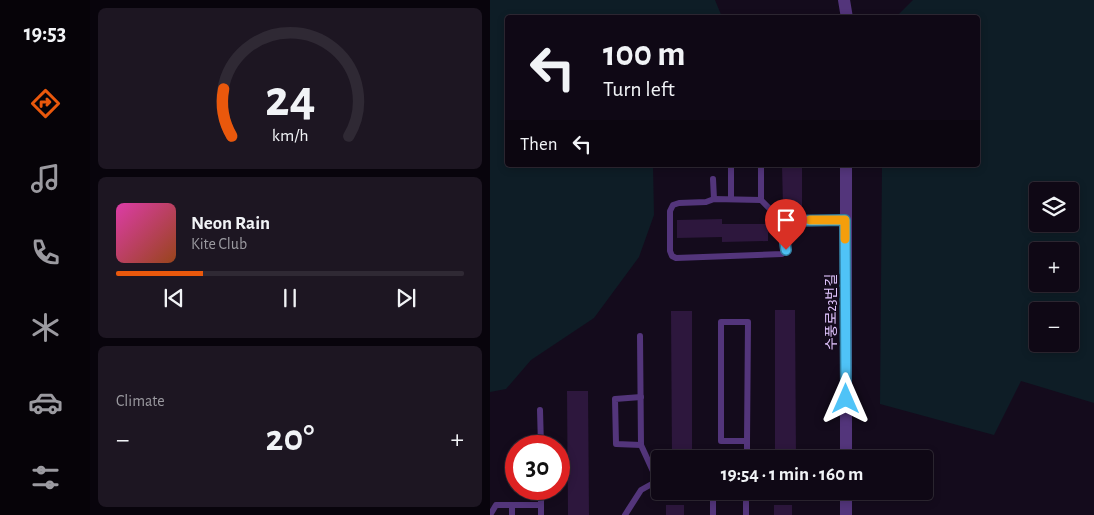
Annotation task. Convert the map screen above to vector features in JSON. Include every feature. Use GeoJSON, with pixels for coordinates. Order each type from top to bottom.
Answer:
{"type":"FeatureCollection","features":[{"type":"Feature","properties":{"kind":"street"},"geometry":{"type":"LineString","coordinates":[[844,0],[846,15]]}},
{"type":"Feature","properties":{"kind":"street","name":"수풍로23번길"},"geometry":{"type":"LineString","coordinates":[[846,167],[846,450]]}},
{"type":"Feature","properties":{"kind":"street"},"geometry":{"type":"LineString","coordinates":[[846,500],[846,515]]}},
{"type":"Feature","properties":{"kind":"lane"},"geometry":{"type":"LineString","coordinates":[[731,167],[731,199]]}},
{"type":"Feature","properties":{"kind":"lane"},"geometry":{"type":"LineString","coordinates":[[761,167],[761,200]]}},
{"type":"Feature","properties":{"kind":"lane"},"geometry":{"type":"LineString","coordinates":[[713,179],[714,199]]}},
{"type":"Feature","properties":{"kind":"lane"},"geometry":{"type":"LineString","coordinates":[[714,199],[731,199],[761,200],[782,221],[786,244],[782,254],[672,256],[670,250],[670,211],[673,205],[706,202],[714,199]]}},
{"type":"Feature","properties":{"kind":"lane"},"geometry":{"type":"LineString","coordinates":[[782,221],[845,220]]}},
{"type":"Feature","properties":{"kind":"lane"},"geometry":{"type":"LineString","coordinates":[[747,440],[721,441],[721,322],[748,322],[747,450]]}},
{"type":"Feature","properties":{"kind":"lane"},"geometry":{"type":"LineString","coordinates":[[640,336],[641,445],[651,466]]}},
{"type":"Feature","properties":{"kind":"lane"},"geometry":{"type":"LineString","coordinates":[[641,397],[616,398],[616,444],[641,445]]}},
{"type":"Feature","properties":{"kind":"lane"},"geometry":{"type":"LineString","coordinates":[[540,410],[541,435]]}},
{"type":"Feature","properties":{"kind":"lane"},"geometry":{"type":"LineString","coordinates":[[625,515],[641,490],[651,484]]}},
{"type":"Feature","properties":{"kind":"lane"},"geometry":{"type":"LineString","coordinates":[[541,500],[541,515]]}},
{"type":"Feature","properties":{"kind":"lane"},"geometry":{"type":"LineString","coordinates":[[713,500],[713,515]]}},
{"type":"Feature","properties":{"kind":"lane"},"geometry":{"type":"LineString","coordinates":[[746,502],[746,515]]}},
{"type":"Feature","properties":{"kind":"lane"},"geometry":{"type":"LineString","coordinates":[[490,515],[496,506],[541,506]]}},
{"type":"Feature","properties":{"kind":"lane"},"geometry":{"type":"LineString","coordinates":[[512,506],[512,515]]}},
{"type":"Feature","properties":{"kind":"shaded area"},"geometry":{"type":"Polygon","coordinates":[[[490,0],[715,0],[721,15],[505,15],[505,167],[653,167],[654,215],[639,257],[594,318],[531,360],[506,389],[490,392],[490,0]]]}},
{"type":"Feature","properties":{"kind":"shaded area"},"geometry":{"type":"Polygon","coordinates":[[[913,0],[1094,0],[1094,403],[1021,381],[994,435],[880,404],[882,167],[980,167],[980,15],[898,15],[913,0]]]}},
{"type":"Feature","properties":{"kind":"building"},"geometry":{"type":"Polygon","coordinates":[[[782,167],[802,167],[802,206],[783,206],[782,167]]]}},
{"type":"Feature","properties":{"kind":"building"},"geometry":{"type":"Polygon","coordinates":[[[722,219],[722,224],[768,224],[768,241],[722,242],[722,237],[677,238],[677,220],[722,219]]]}},
{"type":"Feature","properties":{"kind":"building"},"geometry":{"type":"Polygon","coordinates":[[[775,310],[795,310],[796,450],[775,450],[775,310]]]}},
{"type":"Feature","properties":{"kind":"building"},"geometry":{"type":"Polygon","coordinates":[[[671,311],[692,311],[692,450],[672,450],[671,311]]]}},
{"type":"Feature","properties":{"kind":"building"},"geometry":{"type":"Polygon","coordinates":[[[567,391],[588,391],[589,515],[568,515],[568,500],[570,500],[570,435],[567,435],[567,391]]]}},
{"type":"Feature","properties":{"kind":"building"},"geometry":{"type":"Polygon","coordinates":[[[666,505],[684,505],[684,515],[666,515],[666,505]]]}},
{"type":"Feature","properties":{"kind":"building"},"geometry":{"type":"Polygon","coordinates":[[[774,505],[792,505],[792,515],[774,515],[774,505]]]}},
{"type":"Feature","properties":{"kind":"slow traffic"},"geometry":{"type":"LineString","coordinates":[[810,220],[845,220],[845,239]]}},
{"type":"Feature","properties":{"kind":"route"},"geometry":{"type":"LineString","coordinates":[[786,250],[786,237],[782,221],[845,220],[846,399]]}}]}
